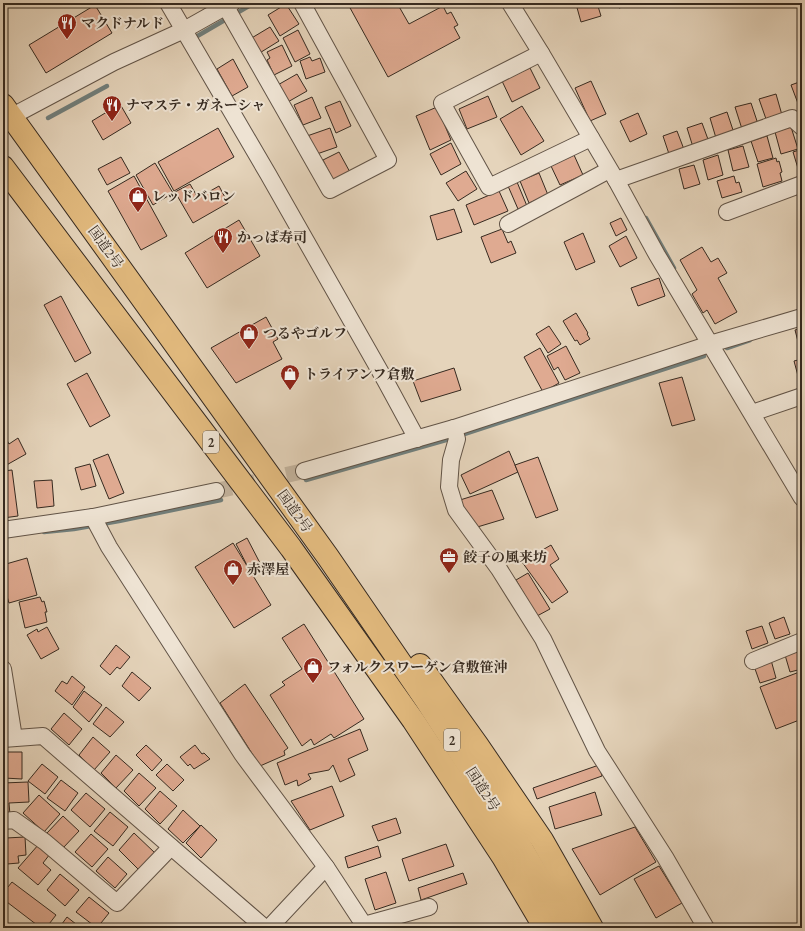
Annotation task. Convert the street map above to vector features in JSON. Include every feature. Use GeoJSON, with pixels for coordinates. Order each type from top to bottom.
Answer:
{"type":"FeatureCollection","features":[{"type":"Feature","properties":{"kind":"highway","name":"国道2号"},"geometry":{"type":"LineString","coordinates":[[6,114],[328,557],[426,700],[521,847],[569,928]]}},
{"type":"Feature","properties":{"kind":"highway","name":"国道2号"},"geometry":{"type":"LineString","coordinates":[[3,167],[291,548],[414,720],[503,857],[546,928]]}},
{"type":"Feature","properties":{"kind":"highway"},"geometry":{"type":"LineString","coordinates":[[328,557],[353,573],[478,746],[542,840],[592,928]]}},
{"type":"Feature","properties":{"kind":"highway"},"geometry":{"type":"LineString","coordinates":[[414,720],[424,758],[528,928]]}},
{"type":"Feature","properties":{"kind":"street"},"geometry":{"type":"LineString","coordinates":[[168,3],[264,167],[385,380],[417,440]]}},
{"type":"Feature","properties":{"kind":"street"},"geometry":{"type":"LineString","coordinates":[[6,114],[114,62],[230,10],[330,190],[388,160],[302,3]]}},
{"type":"Feature","properties":{"kind":"street"},"geometry":{"type":"LineString","coordinates":[[510,3],[591,138],[617,176],[641,227],[802,498]]}},
{"type":"Feature","properties":{"kind":"street"},"geometry":{"type":"LineString","coordinates":[[541,53],[442,103],[489,187],[591,138]]}},
{"type":"Feature","properties":{"kind":"street"},"geometry":{"type":"LineString","coordinates":[[508,224],[617,176],[792,118],[802,127]]}},
{"type":"Feature","properties":{"kind":"street"},"geometry":{"type":"LineString","coordinates":[[727,212],[802,184]]}},
{"type":"Feature","properties":{"kind":"street"},"geometry":{"type":"LineString","coordinates":[[304,471],[417,440],[456,433],[710,344],[802,317]]}},
{"type":"Feature","properties":{"kind":"street"},"geometry":{"type":"LineString","coordinates":[[752,413],[802,396]]}},
{"type":"Feature","properties":{"kind":"street"},"geometry":{"type":"LineString","coordinates":[[456,433],[451,460],[449,487],[456,510],[499,569],[543,640],[597,750],[665,857],[706,928]]}},
{"type":"Feature","properties":{"kind":"street"},"geometry":{"type":"LineString","coordinates":[[3,530],[96,523],[216,491]]}},
{"type":"Feature","properties":{"kind":"street"},"geometry":{"type":"LineString","coordinates":[[96,523],[242,754],[326,867],[364,925],[429,907]]}},
{"type":"Feature","properties":{"kind":"street"},"geometry":{"type":"LineString","coordinates":[[753,661],[802,641]]}},
{"type":"Feature","properties":{"kind":"street"},"geometry":{"type":"LineString","coordinates":[[3,669],[9,739],[43,736],[265,928]]}},
{"type":"Feature","properties":{"kind":"street"},"geometry":{"type":"LineString","coordinates":[[3,821],[14,820],[45,842],[117,903],[171,847]]}},
{"type":"Feature","properties":{"kind":"street"},"geometry":{"type":"LineString","coordinates":[[269,928],[326,867]]}},
{"type":"Feature","properties":{"kind":"building"},"geometry":{"type":"Polygon","coordinates":[[[353,3],[397,3],[409,24],[443,6],[447,14],[451,12],[458,25],[454,27],[460,38],[388,77],[349,6],[353,3]]]}},
{"type":"Feature","properties":{"kind":"building"},"geometry":{"type":"Polygon","coordinates":[[[597,3],[601,16],[581,22],[576,4],[597,3]]]}},
{"type":"Feature","properties":{"kind":"building"},"geometry":{"type":"Polygon","coordinates":[[[617,3],[637,3],[619,8],[617,3]]]}},
{"type":"Feature","properties":{"kind":"building"},"geometry":{"type":"Polygon","coordinates":[[[286,4],[299,24],[280,36],[268,15],[286,4]]]}},
{"type":"Feature","properties":{"kind":"building"},"geometry":{"type":"Polygon","coordinates":[[[95,5],[112,33],[46,73],[29,45],[95,5]]]}},
{"type":"Feature","properties":{"kind":"building"},"geometry":{"type":"Polygon","coordinates":[[[270,27],[279,41],[258,54],[250,39],[270,27]]]}},
{"type":"Feature","properties":{"kind":"building"},"geometry":{"type":"Polygon","coordinates":[[[298,30],[310,54],[295,62],[283,38],[298,30]]]}},
{"type":"Feature","properties":{"kind":"building"},"geometry":{"type":"Polygon","coordinates":[[[282,45],[292,66],[274,75],[267,60],[270,58],[267,52],[282,45]]]}},
{"type":"Feature","properties":{"kind":"building"},"geometry":{"type":"Polygon","coordinates":[[[310,57],[312,61],[320,58],[325,72],[306,79],[300,61],[310,57]]]}},
{"type":"Feature","properties":{"kind":"building"},"geometry":{"type":"Polygon","coordinates":[[[233,59],[248,87],[232,96],[217,69],[233,59]]]}},
{"type":"Feature","properties":{"kind":"building"},"geometry":{"type":"Polygon","coordinates":[[[530,68],[540,88],[512,102],[502,81],[530,68]]]}},
{"type":"Feature","properties":{"kind":"building"},"geometry":{"type":"Polygon","coordinates":[[[297,74],[307,91],[286,103],[276,86],[297,74]]]}},
{"type":"Feature","properties":{"kind":"building"},"geometry":{"type":"Polygon","coordinates":[[[591,81],[606,114],[590,121],[575,88],[591,81]]]}},
{"type":"Feature","properties":{"kind":"building"},"geometry":{"type":"Polygon","coordinates":[[[802,81],[802,114],[791,85],[802,81]]]}},
{"type":"Feature","properties":{"kind":"building"},"geometry":{"type":"Polygon","coordinates":[[[776,94],[782,115],[766,119],[759,99],[776,94]]]}},
{"type":"Feature","properties":{"kind":"building"},"geometry":{"type":"Polygon","coordinates":[[[488,96],[497,117],[467,129],[459,109],[488,96]]]}},
{"type":"Feature","properties":{"kind":"building"},"geometry":{"type":"Polygon","coordinates":[[[312,97],[321,118],[303,125],[294,105],[312,97]]]}},
{"type":"Feature","properties":{"kind":"building"},"geometry":{"type":"Polygon","coordinates":[[[340,101],[351,126],[336,133],[325,107],[340,101]]]}},
{"type":"Feature","properties":{"kind":"building"},"geometry":{"type":"Polygon","coordinates":[[[751,103],[758,124],[742,129],[735,107],[751,103]]]}},
{"type":"Feature","properties":{"kind":"building"},"geometry":{"type":"Polygon","coordinates":[[[120,104],[131,123],[103,140],[92,121],[120,104]]]}},
{"type":"Feature","properties":{"kind":"building"},"geometry":{"type":"Polygon","coordinates":[[[522,106],[544,141],[521,155],[500,119],[522,106]]]}},
{"type":"Feature","properties":{"kind":"building"},"geometry":{"type":"Polygon","coordinates":[[[437,107],[451,140],[430,150],[416,116],[437,107]]]}},
{"type":"Feature","properties":{"kind":"building"},"geometry":{"type":"Polygon","coordinates":[[[727,112],[734,133],[716,138],[710,118],[727,112]]]}},
{"type":"Feature","properties":{"kind":"building"},"geometry":{"type":"Polygon","coordinates":[[[638,113],[647,134],[630,142],[620,121],[638,113]]]}},
{"type":"Feature","properties":{"kind":"building"},"geometry":{"type":"Polygon","coordinates":[[[702,123],[709,142],[693,147],[687,128],[702,123]]]}},
{"type":"Feature","properties":{"kind":"building"},"geometry":{"type":"Polygon","coordinates":[[[791,127],[798,149],[781,154],[775,132],[791,127]]]}},
{"type":"Feature","properties":{"kind":"building"},"geometry":{"type":"Polygon","coordinates":[[[218,128],[234,157],[174,191],[158,162],[218,128]]]}},
{"type":"Feature","properties":{"kind":"building"},"geometry":{"type":"Polygon","coordinates":[[[330,128],[337,147],[314,155],[307,136],[330,128]]]}},
{"type":"Feature","properties":{"kind":"building"},"geometry":{"type":"Polygon","coordinates":[[[677,131],[685,152],[670,157],[663,136],[677,131]]]}},
{"type":"Feature","properties":{"kind":"building"},"geometry":{"type":"Polygon","coordinates":[[[767,136],[773,158],[758,162],[751,141],[767,136]]]}},
{"type":"Feature","properties":{"kind":"building"},"geometry":{"type":"Polygon","coordinates":[[[451,143],[461,164],[441,175],[430,154],[451,143]]]}},
{"type":"Feature","properties":{"kind":"building"},"geometry":{"type":"Polygon","coordinates":[[[743,146],[749,167],[733,171],[728,150],[743,146]]]}},
{"type":"Feature","properties":{"kind":"building"},"geometry":{"type":"Polygon","coordinates":[[[802,149],[802,174],[800,175],[793,152],[802,149]]]}},
{"type":"Feature","properties":{"kind":"building"},"geometry":{"type":"Polygon","coordinates":[[[339,152],[351,174],[334,182],[323,160],[339,152]]]}},
{"type":"Feature","properties":{"kind":"building"},"geometry":{"type":"Polygon","coordinates":[[[574,155],[583,175],[560,185],[551,166],[574,155]]]}},
{"type":"Feature","properties":{"kind":"building"},"geometry":{"type":"Polygon","coordinates":[[[718,155],[723,175],[708,180],[703,160],[718,155]]]}},
{"type":"Feature","properties":{"kind":"building"},"geometry":{"type":"Polygon","coordinates":[[[121,157],[130,173],[107,185],[98,169],[121,157]]]}},
{"type":"Feature","properties":{"kind":"building"},"geometry":{"type":"Polygon","coordinates":[[[776,158],[777,162],[779,161],[782,172],[780,173],[782,181],[763,187],[757,164],[776,158]]]}},
{"type":"Feature","properties":{"kind":"building"},"geometry":{"type":"Polygon","coordinates":[[[155,163],[173,193],[153,205],[136,175],[155,163]]]}},
{"type":"Feature","properties":{"kind":"building"},"geometry":{"type":"Polygon","coordinates":[[[694,165],[700,184],[684,189],[679,169],[694,165]]]}},
{"type":"Feature","properties":{"kind":"building"},"geometry":{"type":"Polygon","coordinates":[[[466,171],[477,189],[458,201],[446,183],[466,171]]]}},
{"type":"Feature","properties":{"kind":"building"},"geometry":{"type":"Polygon","coordinates":[[[539,173],[548,195],[529,203],[520,181],[539,173]]]}},
{"type":"Feature","properties":{"kind":"building"},"geometry":{"type":"Polygon","coordinates":[[[134,176],[167,236],[141,250],[108,191],[134,176]]]}},
{"type":"Feature","properties":{"kind":"building"},"geometry":{"type":"Polygon","coordinates":[[[734,176],[736,183],[739,182],[742,192],[722,198],[717,181],[734,176]]]}},
{"type":"Feature","properties":{"kind":"building"},"geometry":{"type":"Polygon","coordinates":[[[517,182],[527,206],[518,209],[508,186],[517,182]]]}},
{"type":"Feature","properties":{"kind":"building"},"geometry":{"type":"Polygon","coordinates":[[[190,184],[198,198],[219,186],[228,203],[193,223],[175,192],[190,184]]]}},
{"type":"Feature","properties":{"kind":"building"},"geometry":{"type":"Polygon","coordinates":[[[499,191],[508,211],[474,225],[466,205],[499,191]]]}},
{"type":"Feature","properties":{"kind":"building"},"geometry":{"type":"Polygon","coordinates":[[[454,209],[462,232],[437,240],[430,216],[454,209]]]}},
{"type":"Feature","properties":{"kind":"building"},"geometry":{"type":"Polygon","coordinates":[[[621,218],[627,230],[616,236],[610,223],[621,218]]]}},
{"type":"Feature","properties":{"kind":"building"},"geometry":{"type":"Polygon","coordinates":[[[239,220],[260,256],[207,288],[185,253],[239,220]]]}},
{"type":"Feature","properties":{"kind":"building"},"geometry":{"type":"Polygon","coordinates":[[[502,229],[508,243],[511,241],[516,253],[491,263],[481,237],[502,229]]]}},
{"type":"Feature","properties":{"kind":"building"},"geometry":{"type":"Polygon","coordinates":[[[583,233],[595,262],[576,270],[564,242],[583,233]]]}},
{"type":"Feature","properties":{"kind":"building"},"geometry":{"type":"Polygon","coordinates":[[[626,236],[637,258],[620,267],[609,246],[626,236]]]}},
{"type":"Feature","properties":{"kind":"building"},"geometry":{"type":"Polygon","coordinates":[[[702,247],[711,262],[718,258],[727,273],[718,278],[737,312],[715,324],[707,310],[703,313],[692,294],[697,290],[680,260],[702,247]]]}},
{"type":"Feature","properties":{"kind":"building"},"geometry":{"type":"Polygon","coordinates":[[[659,278],[665,296],[638,306],[631,288],[659,278]]]}},
{"type":"Feature","properties":{"kind":"building"},"geometry":{"type":"Polygon","coordinates":[[[61,296],[91,353],[75,362],[44,305],[61,296]]]}},
{"type":"Feature","properties":{"kind":"building"},"geometry":{"type":"Polygon","coordinates":[[[576,313],[590,339],[580,345],[577,340],[575,341],[563,321],[576,313]]]}},
{"type":"Feature","properties":{"kind":"building"},"geometry":{"type":"Polygon","coordinates":[[[266,317],[278,339],[273,342],[282,359],[236,383],[211,348],[266,317]]]}},
{"type":"Feature","properties":{"kind":"building"},"geometry":{"type":"Polygon","coordinates":[[[549,326],[561,344],[548,353],[536,334],[549,326]]]}},
{"type":"Feature","properties":{"kind":"building"},"geometry":{"type":"Polygon","coordinates":[[[802,328],[802,357],[795,330],[802,328]]]}},
{"type":"Feature","properties":{"kind":"building"},"geometry":{"type":"Polygon","coordinates":[[[566,346],[580,373],[565,380],[558,367],[554,370],[547,356],[566,346]]]}},
{"type":"Feature","properties":{"kind":"building"},"geometry":{"type":"Polygon","coordinates":[[[540,348],[559,383],[543,392],[524,357],[540,348]]]}},
{"type":"Feature","properties":{"kind":"building"},"geometry":{"type":"Polygon","coordinates":[[[802,359],[802,387],[801,387],[794,361],[802,359]]]}},
{"type":"Feature","properties":{"kind":"building"},"geometry":{"type":"Polygon","coordinates":[[[454,368],[461,390],[421,402],[413,381],[454,368]]]}},
{"type":"Feature","properties":{"kind":"building"},"geometry":{"type":"Polygon","coordinates":[[[87,373],[110,416],[90,427],[67,384],[87,373]]]}},
{"type":"Feature","properties":{"kind":"building"},"geometry":{"type":"Polygon","coordinates":[[[682,377],[695,420],[672,426],[659,383],[682,377]]]}},
{"type":"Feature","properties":{"kind":"building"},"geometry":{"type":"Polygon","coordinates":[[[3,433],[9,444],[18,438],[26,454],[3,467],[3,433]]]}},
{"type":"Feature","properties":{"kind":"building"},"geometry":{"type":"Polygon","coordinates":[[[509,451],[518,472],[470,494],[461,475],[509,451]]]}},
{"type":"Feature","properties":{"kind":"building"},"geometry":{"type":"Polygon","coordinates":[[[108,454],[124,493],[109,499],[93,460],[108,454]]]}},
{"type":"Feature","properties":{"kind":"building"},"geometry":{"type":"Polygon","coordinates":[[[538,457],[558,510],[536,518],[515,465],[538,457]]]}},
{"type":"Feature","properties":{"kind":"building"},"geometry":{"type":"Polygon","coordinates":[[[90,464],[96,486],[81,490],[75,468],[90,464]]]}},
{"type":"Feature","properties":{"kind":"building"},"geometry":{"type":"Polygon","coordinates":[[[12,470],[18,516],[3,518],[3,471],[12,470]]]}},
{"type":"Feature","properties":{"kind":"building"},"geometry":{"type":"Polygon","coordinates":[[[52,480],[54,506],[37,508],[34,481],[52,480]]]}},
{"type":"Feature","properties":{"kind":"building"},"geometry":{"type":"Polygon","coordinates":[[[492,490],[504,519],[474,528],[460,500],[492,490]]]}},
{"type":"Feature","properties":{"kind":"building"},"geometry":{"type":"Polygon","coordinates":[[[247,538],[260,563],[249,569],[236,544],[247,538]]]}},
{"type":"Feature","properties":{"kind":"building"},"geometry":{"type":"Polygon","coordinates":[[[233,543],[271,605],[234,628],[195,567],[233,543]]]}},
{"type":"Feature","properties":{"kind":"building"},"geometry":{"type":"Polygon","coordinates":[[[551,545],[559,559],[550,565],[568,592],[552,603],[522,562],[551,545]]]}},
{"type":"Feature","properties":{"kind":"building"},"geometry":{"type":"Polygon","coordinates":[[[27,558],[37,595],[9,603],[6,593],[3,594],[3,563],[6,562],[6,564],[27,558]]]}},
{"type":"Feature","properties":{"kind":"building"},"geometry":{"type":"Polygon","coordinates":[[[528,573],[550,609],[537,616],[516,580],[528,573]]]}},
{"type":"Feature","properties":{"kind":"building"},"geometry":{"type":"Polygon","coordinates":[[[40,597],[42,602],[44,601],[47,612],[45,612],[47,622],[25,628],[19,602],[40,597]]]}},
{"type":"Feature","properties":{"kind":"building"},"geometry":{"type":"Polygon","coordinates":[[[784,617],[790,634],[775,639],[769,623],[784,617]]]}},
{"type":"Feature","properties":{"kind":"building","name":"フォルクスワーゲン倉敷笹沖"},"geometry":{"type":"Polygon","coordinates":[[[304,624],[364,719],[334,738],[331,734],[314,745],[311,739],[302,746],[270,695],[285,685],[282,682],[302,669],[282,638],[304,624]]]}},
{"type":"Feature","properties":{"kind":"building"},"geometry":{"type":"Polygon","coordinates":[[[762,626],[768,643],[752,649],[746,631],[762,626]]]}},
{"type":"Feature","properties":{"kind":"building"},"geometry":{"type":"Polygon","coordinates":[[[47,627],[59,649],[41,659],[27,635],[37,629],[38,632],[47,627]]]}},
{"type":"Feature","properties":{"kind":"building"},"geometry":{"type":"Polygon","coordinates":[[[116,645],[130,657],[120,669],[117,667],[110,675],[100,666],[116,645]]]}},
{"type":"Feature","properties":{"kind":"building"},"geometry":{"type":"Polygon","coordinates":[[[801,651],[802,669],[790,672],[785,655],[801,651]]]}},
{"type":"Feature","properties":{"kind":"building"},"geometry":{"type":"Polygon","coordinates":[[[771,660],[776,678],[760,683],[754,666],[771,660]]]}},
{"type":"Feature","properties":{"kind":"building"},"geometry":{"type":"Polygon","coordinates":[[[802,671],[802,719],[776,729],[760,687],[802,671]]]}},
{"type":"Feature","properties":{"kind":"building"},"geometry":{"type":"Polygon","coordinates":[[[132,672],[151,688],[139,701],[122,686],[132,672]]]}},
{"type":"Feature","properties":{"kind":"building"},"geometry":{"type":"Polygon","coordinates":[[[72,676],[85,687],[72,705],[55,691],[62,681],[67,684],[72,676]]]}},
{"type":"Feature","properties":{"kind":"building"},"geometry":{"type":"Polygon","coordinates":[[[245,684],[288,748],[284,751],[285,755],[260,766],[220,703],[245,684]]]}},
{"type":"Feature","properties":{"kind":"building"},"geometry":{"type":"Polygon","coordinates":[[[84,691],[102,705],[89,722],[73,707],[84,691]]]}},
{"type":"Feature","properties":{"kind":"building"},"geometry":{"type":"Polygon","coordinates":[[[106,707],[124,722],[110,737],[93,724],[106,707]]]}},
{"type":"Feature","properties":{"kind":"building"},"geometry":{"type":"Polygon","coordinates":[[[64,713],[82,729],[69,745],[51,729],[64,713]]]}},
{"type":"Feature","properties":{"kind":"building"},"geometry":{"type":"Polygon","coordinates":[[[360,729],[368,750],[348,759],[355,775],[340,782],[333,765],[329,770],[308,774],[311,779],[298,786],[297,780],[285,785],[277,763],[360,729]]]}},
{"type":"Feature","properties":{"kind":"building"},"geometry":{"type":"Polygon","coordinates":[[[93,737],[110,752],[94,770],[79,755],[93,737]]]}},
{"type":"Feature","properties":{"kind":"building"},"geometry":{"type":"Polygon","coordinates":[[[146,745],[162,760],[152,771],[136,755],[146,745]]]}},
{"type":"Feature","properties":{"kind":"building"},"geometry":{"type":"Polygon","coordinates":[[[195,745],[202,754],[204,753],[210,759],[194,769],[190,764],[188,766],[180,757],[195,745]]]}},
{"type":"Feature","properties":{"kind":"building"},"geometry":{"type":"Polygon","coordinates":[[[4,752],[22,752],[22,779],[4,778],[4,752]]]}},
{"type":"Feature","properties":{"kind":"building"},"geometry":{"type":"Polygon","coordinates":[[[116,755],[133,770],[116,788],[101,773],[116,755]]]}},
{"type":"Feature","properties":{"kind":"building"},"geometry":{"type":"Polygon","coordinates":[[[42,764],[58,777],[45,794],[28,781],[42,764]]]}},
{"type":"Feature","properties":{"kind":"building"},"geometry":{"type":"Polygon","coordinates":[[[167,764],[184,780],[173,791],[156,775],[167,764]]]}},
{"type":"Feature","properties":{"kind":"building"},"geometry":{"type":"Polygon","coordinates":[[[599,765],[602,776],[537,799],[533,788],[599,765]]]}},
{"type":"Feature","properties":{"kind":"building"},"geometry":{"type":"Polygon","coordinates":[[[139,773],[156,788],[139,806],[124,791],[139,773]]]}},
{"type":"Feature","properties":{"kind":"building"},"geometry":{"type":"Polygon","coordinates":[[[61,780],[78,793],[65,811],[47,798],[61,780]]]}},
{"type":"Feature","properties":{"kind":"building"},"geometry":{"type":"Polygon","coordinates":[[[28,782],[29,802],[9,803],[10,815],[4,815],[3,783],[28,782]]]}},
{"type":"Feature","properties":{"kind":"building"},"geometry":{"type":"Polygon","coordinates":[[[332,786],[344,816],[310,830],[291,801],[332,786]]]}},
{"type":"Feature","properties":{"kind":"building"},"geometry":{"type":"Polygon","coordinates":[[[160,791],[177,806],[160,824],[145,809],[160,791]]]}},
{"type":"Feature","properties":{"kind":"building"},"geometry":{"type":"Polygon","coordinates":[[[595,792],[602,815],[555,829],[549,807],[595,792]]]}},
{"type":"Feature","properties":{"kind":"building"},"geometry":{"type":"Polygon","coordinates":[[[86,793],[105,809],[90,827],[71,810],[86,793]]]}},
{"type":"Feature","properties":{"kind":"building"},"geometry":{"type":"Polygon","coordinates":[[[39,795],[60,814],[44,832],[23,813],[39,795]]]}},
{"type":"Feature","properties":{"kind":"building"},"geometry":{"type":"Polygon","coordinates":[[[183,810],[200,826],[183,843],[168,829],[183,810]]]}},
{"type":"Feature","properties":{"kind":"building"},"geometry":{"type":"Polygon","coordinates":[[[110,812],[128,827],[113,846],[94,831],[110,812]]]}},
{"type":"Feature","properties":{"kind":"building"},"geometry":{"type":"Polygon","coordinates":[[[63,816],[79,831],[63,848],[47,833],[63,816]]]}},
{"type":"Feature","properties":{"kind":"building"},"geometry":{"type":"Polygon","coordinates":[[[396,818],[401,833],[378,841],[372,826],[396,818]]]}},
{"type":"Feature","properties":{"kind":"building"},"geometry":{"type":"Polygon","coordinates":[[[201,825],[217,840],[201,858],[186,843],[201,825]]]}},
{"type":"Feature","properties":{"kind":"building"},"geometry":{"type":"Polygon","coordinates":[[[635,827],[656,862],[600,895],[572,849],[635,827]]]}},
{"type":"Feature","properties":{"kind":"building"},"geometry":{"type":"Polygon","coordinates":[[[134,833],[155,853],[139,870],[119,850],[134,833]]]}},
{"type":"Feature","properties":{"kind":"building"},"geometry":{"type":"Polygon","coordinates":[[[91,834],[108,849],[92,867],[75,852],[91,834]]]}},
{"type":"Feature","properties":{"kind":"building"},"geometry":{"type":"Polygon","coordinates":[[[25,837],[26,855],[18,856],[19,863],[7,864],[6,838],[25,837]]]}},
{"type":"Feature","properties":{"kind":"building"},"geometry":{"type":"Polygon","coordinates":[[[39,844],[50,854],[43,863],[51,870],[38,885],[18,868],[39,844]]]}},
{"type":"Feature","properties":{"kind":"building"},"geometry":{"type":"Polygon","coordinates":[[[446,844],[454,866],[409,881],[402,859],[446,844]]]}},
{"type":"Feature","properties":{"kind":"building"},"geometry":{"type":"Polygon","coordinates":[[[378,846],[381,857],[348,868],[345,857],[378,846]]]}},
{"type":"Feature","properties":{"kind":"building"},"geometry":{"type":"Polygon","coordinates":[[[108,857],[127,874],[115,888],[96,871],[108,857]]]}},
{"type":"Feature","properties":{"kind":"building"},"geometry":{"type":"Polygon","coordinates":[[[659,866],[682,903],[656,918],[634,879],[659,866]]]}},
{"type":"Feature","properties":{"kind":"building"},"geometry":{"type":"Polygon","coordinates":[[[386,872],[396,903],[375,910],[365,879],[386,872]]]}},
{"type":"Feature","properties":{"kind":"building"},"geometry":{"type":"Polygon","coordinates":[[[463,873],[467,884],[421,900],[418,888],[463,873]]]}},
{"type":"Feature","properties":{"kind":"building"},"geometry":{"type":"Polygon","coordinates":[[[60,874],[79,890],[65,906],[47,890],[60,874]]]}},
{"type":"Feature","properties":{"kind":"building"},"geometry":{"type":"Polygon","coordinates":[[[12,882],[56,915],[46,928],[41,928],[3,899],[3,893],[12,882]]]}},
{"type":"Feature","properties":{"kind":"building"},"geometry":{"type":"Polygon","coordinates":[[[89,897],[109,913],[97,928],[76,912],[89,897]]]}},
{"type":"Feature","properties":{"kind":"building"},"geometry":{"type":"Polygon","coordinates":[[[67,917],[81,928],[59,928],[67,917]]]}},
{"type":"Feature","properties":{"kind":"waterway"},"geometry":{"type":"LineString","coordinates":[[194,38],[254,3]]}},
{"type":"Feature","properties":{"kind":"waterway"},"geometry":{"type":"LineString","coordinates":[[48,118],[107,86]]}},
{"type":"Feature","properties":{"kind":"waterway"},"geometry":{"type":"LineString","coordinates":[[646,218],[674,268]]}},
{"type":"Feature","properties":{"kind":"waterway"},"geometry":{"type":"LineString","coordinates":[[727,348],[750,340]]}},
{"type":"Feature","properties":{"kind":"waterway"},"geometry":{"type":"LineString","coordinates":[[306,480],[446,440],[704,356]]}},
{"type":"Feature","properties":{"kind":"waterway"},"geometry":{"type":"LineString","coordinates":[[44,532],[74,529],[119,521],[221,500]]}},
{"type":"Feature","properties":{"kind":"tunnel"},"geometry":{"type":"LineString","coordinates":[[216,491],[304,471]]}},
{"type":"Feature","properties":{"kind":"place","name":"マクドナルド"},"geometry":{"type":"Point","coordinates":[67,40]}},
{"type":"Feature","properties":{"kind":"place","name":"ナマステ・ガネーシャ"},"geometry":{"type":"Point","coordinates":[112,122]}},
{"type":"Feature","properties":{"kind":"place","name":"レッドバロン"},"geometry":{"type":"Point","coordinates":[138,213]}},
{"type":"Feature","properties":{"kind":"place","name":"かっぱ寿司"},"geometry":{"type":"Point","coordinates":[223,254]}},
{"type":"Feature","properties":{"kind":"place","name":"つるやゴルフ"},"geometry":{"type":"Point","coordinates":[249,350]}},
{"type":"Feature","properties":{"kind":"place","name":"トライアンフ倉敷"},"geometry":{"type":"Point","coordinates":[290,391]}},
{"type":"Feature","properties":{"kind":"place","name":"餃子の風来坊"},"geometry":{"type":"Point","coordinates":[449,574]}},
{"type":"Feature","properties":{"kind":"place","name":"赤澤屋"},"geometry":{"type":"Point","coordinates":[233,586]}},
{"type":"Feature","properties":{"kind":"place","name":"フォルクスワーゲン倉敷笹沖"},"geometry":{"type":"Point","coordinates":[313,684]}}]}
